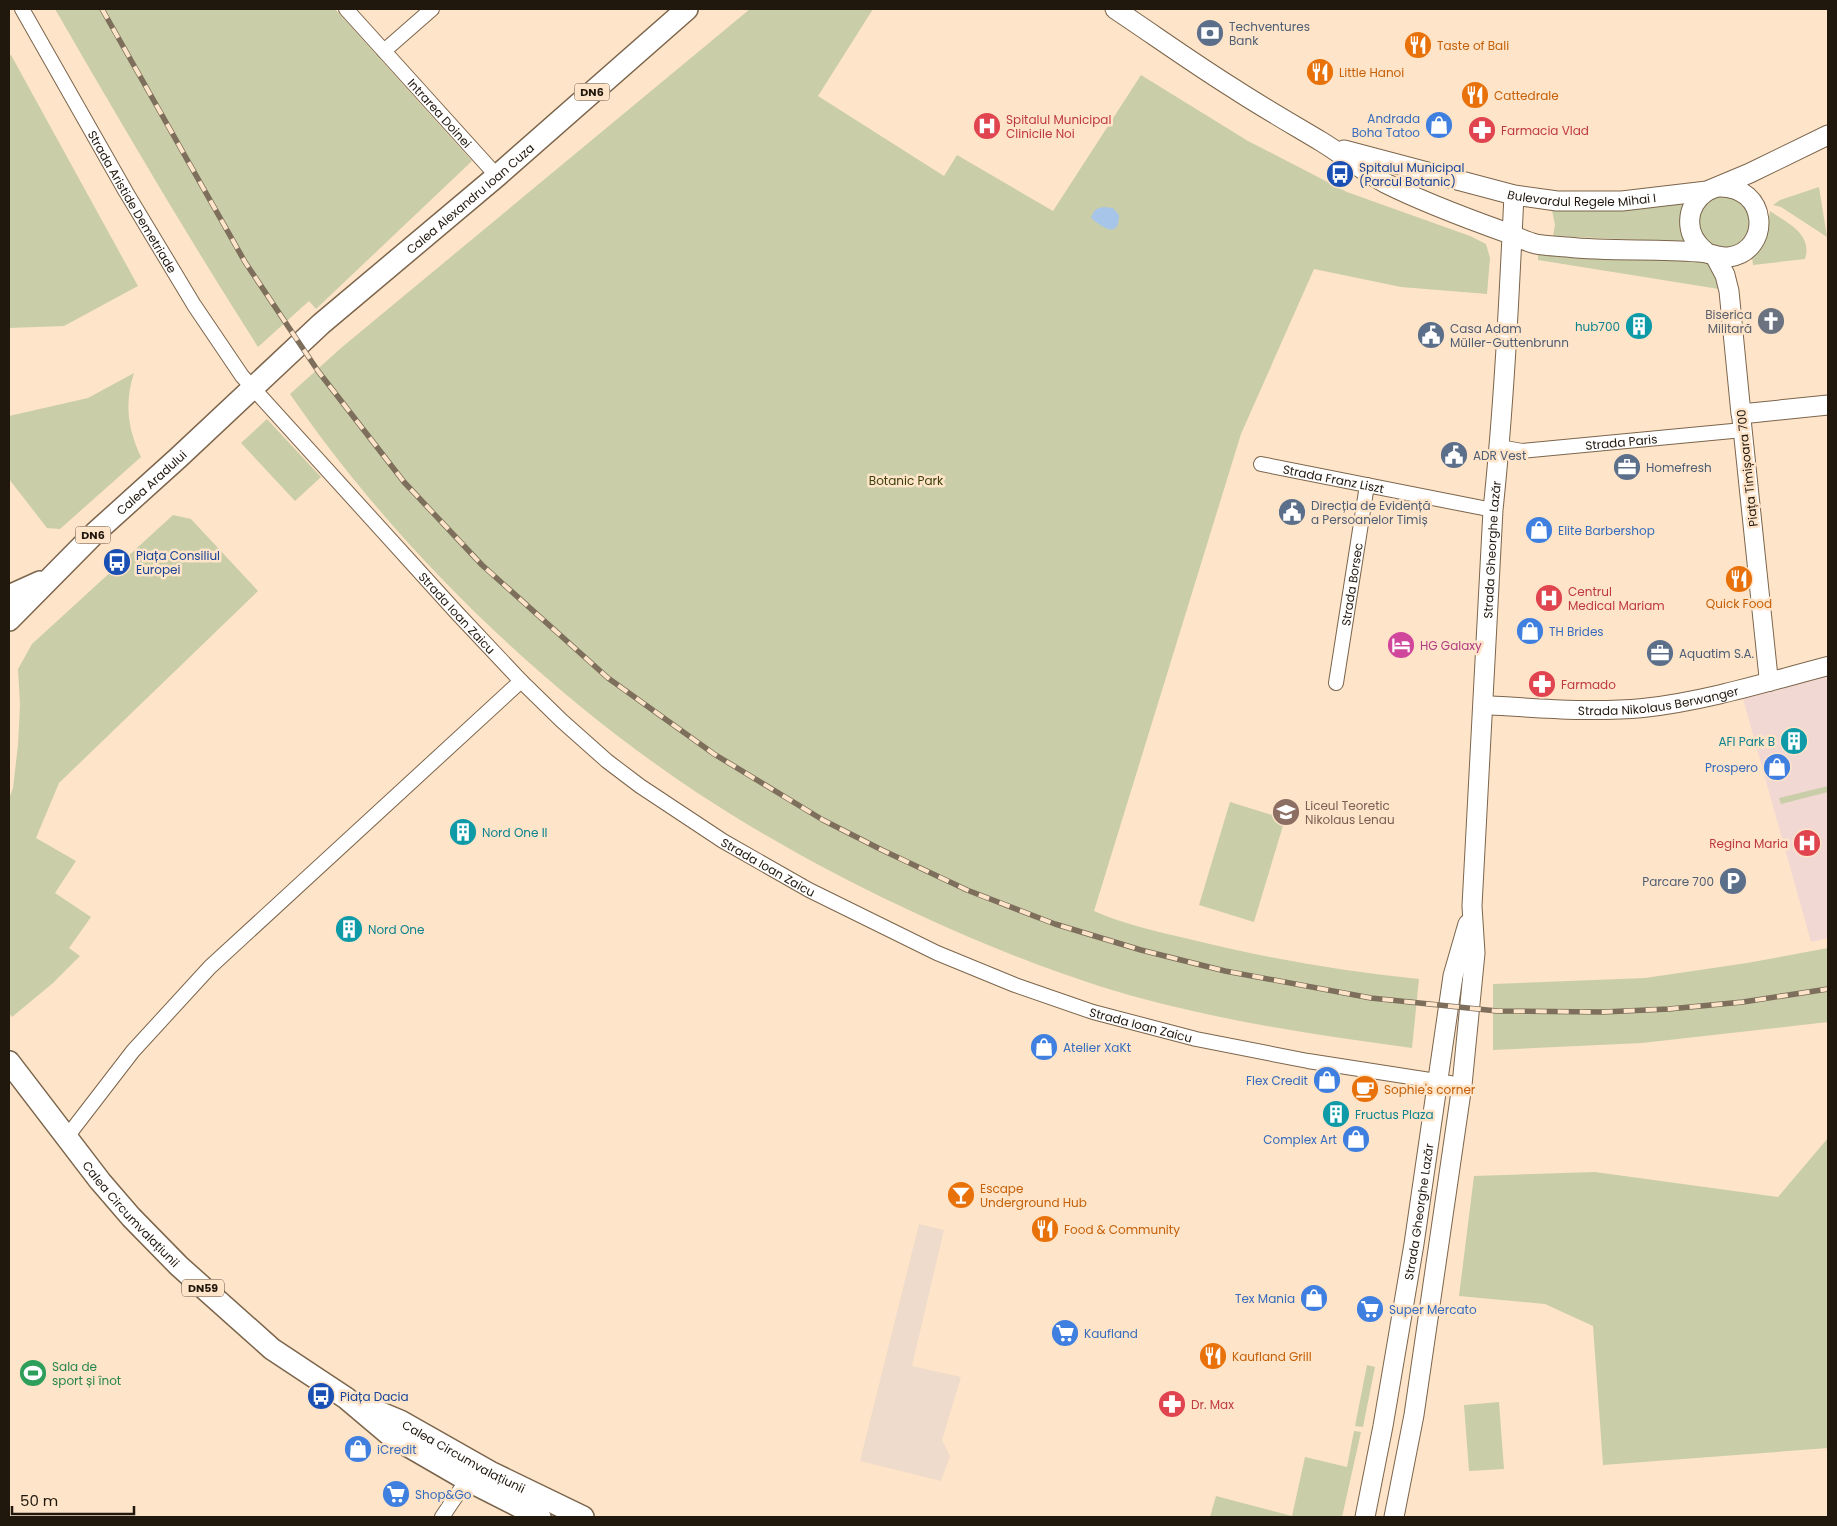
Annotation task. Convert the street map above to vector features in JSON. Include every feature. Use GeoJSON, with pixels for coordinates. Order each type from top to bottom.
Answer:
{"type":"FeatureCollection","features":[{"type":"Feature","properties":{"kind":"main road","name":"Calea Alexandru Ioan Cuza"},"geometry":{"type":"LineString","coordinates":[[252,388],[321,324],[497,176],[687,9]]}},
{"type":"Feature","properties":{"kind":"main road","name":"Bulevardul Regele Mihai I"},"geometry":{"type":"LineString","coordinates":[[1115,9],[1233,88],[1384,182],[1455,214],[1537,244],[1584,249],[1667,250],[1711,254]]}},
{"type":"Feature","properties":{"kind":"main road","name":"Bulevardul Regele Mihai I"},"geometry":{"type":"LineString","coordinates":[[1328,146],[1514,195],[1557,201],[1622,201],[1712,189],[1828,134]]}},
{"type":"Feature","properties":{"kind":"main road"},"geometry":{"type":"LineString","coordinates":[[1712,189],[1736,189],[1744,193],[1754,204],[1759,222],[1756,234],[1745,250],[1734,256],[1711,254],[1700,247],[1691,234],[1689,219],[1692,206],[1696,200],[1712,189]]}},
{"type":"Feature","properties":{"kind":"main road","name":"Strada Gheorghe Lazăr"},"geometry":{"type":"LineString","coordinates":[[1394,1517],[1414,1415],[1462,1084],[1475,953],[1472,906],[1493,510],[1500,447],[1512,261],[1514,195]]}},
{"type":"Feature","properties":{"kind":"main road","name":"Piața Timișoara 700"},"geometry":{"type":"LineString","coordinates":[[1711,254],[1727,280],[1742,422]]}},
{"type":"Feature","properties":{"kind":"main road","name":"Calea Aradului"},"geometry":{"type":"LineString","coordinates":[[9,620],[96,532],[252,388]]}},
{"type":"Feature","properties":{"kind":"main road","name":"Strada Paris"},"geometry":{"type":"LineString","coordinates":[[1742,422],[1828,405]]}},
{"type":"Feature","properties":{"kind":"main road","name":"Calea Aradului"},"geometry":{"type":"LineString","coordinates":[[9,596],[50,578]]}},
{"type":"Feature","properties":{"kind":"main road","name":"Strada Gheorghe Lazăr"},"geometry":{"type":"LineString","coordinates":[[1365,1517],[1383,1426],[1414,1244],[1454,976],[1472,906]]}},
{"type":"Feature","properties":{"kind":"main road","name":"Calea Circumvalațiunii"},"geometry":{"type":"LineString","coordinates":[[9,1062],[100,1182],[179,1266],[272,1349],[346,1398],[391,1436],[472,1472],[541,1498],[582,1517]]}},
{"type":"Feature","properties":{"kind":"main road","name":"Calea Circumvalațiunii"},"geometry":{"type":"LineString","coordinates":[[472,1472],[540,1517]]}},
{"type":"Feature","properties":{"kind":"street","name":"Strada Aristide Demetriade"},"geometry":{"type":"LineString","coordinates":[[22,9],[126,192],[169,263],[227,356],[252,388]]}},
{"type":"Feature","properties":{"kind":"street","name":"Intrarea Doinei"},"geometry":{"type":"LineString","coordinates":[[346,9],[497,176]]}},
{"type":"Feature","properties":{"kind":"street"},"geometry":{"type":"LineString","coordinates":[[384,51],[432,9]]}},
{"type":"Feature","properties":{"kind":"street","name":"Strada Ioan Zaicu"},"geometry":{"type":"LineString","coordinates":[[252,388],[457,613],[521,681],[562,721],[607,761],[681,814],[730,845],[809,890],[937,953],[1041,994],[1093,1012],[1140,1026],[1252,1051],[1438,1082],[1462,1084]]}},
{"type":"Feature","properties":{"kind":"street","name":"Strada Paris"},"geometry":{"type":"LineString","coordinates":[[1500,447],[1522,451],[1742,422]]}},
{"type":"Feature","properties":{"kind":"street","name":"Piața Timișoara 700"},"geometry":{"type":"LineString","coordinates":[[1742,422],[1769,682]]}},
{"type":"Feature","properties":{"kind":"street","name":"Strada Franz Liszt"},"geometry":{"type":"LineString","coordinates":[[1261,464],[1493,510]]}},
{"type":"Feature","properties":{"kind":"street","name":"Strada Borsec"},"geometry":{"type":"LineString","coordinates":[[1336,683],[1367,485]]}},
{"type":"Feature","properties":{"kind":"street","name":"Strada Nikolaus Berwanger"},"geometry":{"type":"LineString","coordinates":[[1484,705],[1630,709],[1694,700],[1828,666]]}},
{"type":"Feature","properties":{"kind":"street"},"geometry":{"type":"LineString","coordinates":[[66,1138],[133,1051],[210,967],[521,681]]}},
{"type":"Feature","properties":{"kind":"street"},"geometry":{"type":"LineString","coordinates":[[442,1517],[472,1472]]}},
{"type":"Feature","properties":{"kind":"shaded area"},"geometry":{"type":"Polygon","coordinates":[[[1828,676],[1828,938],[1811,942],[1743,699],[1828,676]]]}},
{"type":"Feature","properties":{"kind":"shaded area"},"geometry":{"type":"Polygon","coordinates":[[[919,1224],[944,1230],[912,1366],[961,1377],[942,1440],[950,1456],[941,1481],[860,1461],[919,1224]]]}},
{"type":"Feature","properties":{"kind":"green space"},"geometry":{"type":"Polygon","coordinates":[[[55,9],[335,9],[472,161],[316,309],[309,301],[258,347],[180,221],[55,9]]]}},
{"type":"Feature","properties":{"kind":"green space","name":"Botanic Park"},"geometry":{"type":"Polygon","coordinates":[[[750,9],[873,9],[818,96],[944,176],[957,155],[1053,211],[1141,75],[1248,141],[1347,192],[1470,236],[1486,244],[1490,258],[1487,294],[1401,287],[1314,269],[1241,434],[1094,911],[1165,934],[1246,952],[1332,968],[1419,979],[1412,1048],[1255,1024],[1178,1008],[1102,987],[1035,964],[947,928],[809,860],[724,810],[639,752],[582,708],[528,661],[475,612],[424,560],[331,451],[290,394],[341,348],[750,9]]]}},
{"type":"Feature","properties":{"kind":"green space"},"geometry":{"type":"Polygon","coordinates":[[[11,55],[138,286],[64,326],[9,328],[9,56],[11,55]]]}},
{"type":"Feature","properties":{"kind":"green space"},"geometry":{"type":"Polygon","coordinates":[[[1819,187],[1827,237],[1781,207],[1773,205],[1780,200],[1819,187]]]}},
{"type":"Feature","properties":{"kind":"green space"},"geometry":{"type":"Polygon","coordinates":[[[1723,193],[1747,206],[1750,222],[1749,232],[1746,237],[1729,250],[1703,242],[1695,216],[1705,199],[1723,193]]]}},
{"type":"Feature","properties":{"kind":"green space"},"geometry":{"type":"Polygon","coordinates":[[[1687,202],[1688,242],[1553,236],[1555,225],[1552,210],[1687,202]]]}},
{"type":"Feature","properties":{"kind":"green space"},"geometry":{"type":"Polygon","coordinates":[[[1770,211],[1791,225],[1802,236],[1806,250],[1805,259],[1753,265],[1752,256],[1765,238],[1770,211]]]}},
{"type":"Feature","properties":{"kind":"green space"},"geometry":{"type":"Polygon","coordinates":[[[1538,250],[1710,261],[1719,289],[1538,260],[1538,250]]]}},
{"type":"Feature","properties":{"kind":"green space"},"geometry":{"type":"Polygon","coordinates":[[[134,373],[128,406],[130,426],[141,457],[60,529],[47,528],[9,479],[9,416],[88,398],[134,373]]]}},
{"type":"Feature","properties":{"kind":"green space"},"geometry":{"type":"Polygon","coordinates":[[[267,419],[321,477],[295,501],[241,443],[267,419]]]}},
{"type":"Feature","properties":{"kind":"green space"},"geometry":{"type":"Polygon","coordinates":[[[173,515],[191,519],[258,591],[59,783],[36,838],[76,861],[55,893],[91,917],[69,948],[80,956],[53,983],[12,1017],[9,1013],[9,799],[13,788],[18,745],[20,705],[18,669],[32,644],[173,515]]]}},
{"type":"Feature","properties":{"kind":"green space"},"geometry":{"type":"Polygon","coordinates":[[[1828,786],[1828,792],[1781,804],[1779,798],[1828,786]]]}},
{"type":"Feature","properties":{"kind":"green space"},"geometry":{"type":"Polygon","coordinates":[[[1230,802],[1285,819],[1254,922],[1199,905],[1230,802]]]}},
{"type":"Feature","properties":{"kind":"green space"},"geometry":{"type":"Polygon","coordinates":[[[1828,948],[1828,1022],[1642,1043],[1493,1050],[1493,984],[1645,978],[1747,963],[1828,948]]]}},
{"type":"Feature","properties":{"kind":"green space"},"geometry":{"type":"Polygon","coordinates":[[[1828,1138],[1828,1448],[1603,1465],[1593,1326],[1545,1304],[1459,1296],[1474,1176],[1595,1172],[1778,1197],[1828,1138]]]}},
{"type":"Feature","properties":{"kind":"green space"},"geometry":{"type":"Polygon","coordinates":[[[1367,1365],[1375,1367],[1363,1427],[1355,1426],[1367,1365]]]}},
{"type":"Feature","properties":{"kind":"green space"},"geometry":{"type":"Polygon","coordinates":[[[1499,1402],[1504,1469],[1469,1471],[1464,1405],[1499,1402]]]}},
{"type":"Feature","properties":{"kind":"green space"},"geometry":{"type":"Polygon","coordinates":[[[1354,1431],[1361,1432],[1342,1517],[1210,1517],[1216,1496],[1292,1516],[1305,1457],[1347,1467],[1354,1431]]]}},
{"type":"Feature","properties":{"kind":"water"},"geometry":{"type":"Polygon","coordinates":[[[1104,207],[1113,208],[1119,215],[1116,227],[1113,229],[1105,228],[1091,218],[1096,210],[1104,207]]]}},
{"type":"Feature","properties":{"kind":"railway"},"geometry":{"type":"LineString","coordinates":[[102,9],[245,262],[318,371],[404,482],[482,565],[608,678],[714,754],[823,820],[967,890],[1055,924],[1141,950],[1225,971],[1371,998],[1497,1011],[1603,1012],[1669,1009],[1743,1002],[1828,989]]}},
{"type":"Feature","properties":{"kind":"place","name":"Techventures Bank"},"geometry":{"type":"Point","coordinates":[1210,33]}},
{"type":"Feature","properties":{"kind":"place","name":"Taste of Bali"},"geometry":{"type":"Point","coordinates":[1418,45]}},
{"type":"Feature","properties":{"kind":"place","name":"Little Hanoi"},"geometry":{"type":"Point","coordinates":[1320,72]}},
{"type":"Feature","properties":{"kind":"place","name":"Cattedrale"},"geometry":{"type":"Point","coordinates":[1475,95]}},
{"type":"Feature","properties":{"kind":"place","name":"Andrada Boha Tatoo"},"geometry":{"type":"Point","coordinates":[1439,125]}},
{"type":"Feature","properties":{"kind":"place","name":"Spitalul Municipal Clinicile Noi"},"geometry":{"type":"Point","coordinates":[987,126]}},
{"type":"Feature","properties":{"kind":"place","name":"Farmacia Vlad"},"geometry":{"type":"Point","coordinates":[1482,130]}},
{"type":"Feature","properties":{"kind":"place","name":"Spitalul Municipal (Parcul Botanic)"},"geometry":{"type":"Point","coordinates":[1340,174]}},
{"type":"Feature","properties":{"kind":"place","name":"Biserica Militară"},"geometry":{"type":"Point","coordinates":[1771,321]}},
{"type":"Feature","properties":{"kind":"place","name":"hub700"},"geometry":{"type":"Point","coordinates":[1639,326]}},
{"type":"Feature","properties":{"kind":"place","name":"Casa Adam Müller-Guttenbrunn"},"geometry":{"type":"Point","coordinates":[1431,335]}},
{"type":"Feature","properties":{"kind":"place","name":"ADR Vest"},"geometry":{"type":"Point","coordinates":[1454,455]}},
{"type":"Feature","properties":{"kind":"place","name":"Homefresh"},"geometry":{"type":"Point","coordinates":[1627,467]}},
{"type":"Feature","properties":{"kind":"place","name":"Direcția de Evidență a Persoanelor Timiș"},"geometry":{"type":"Point","coordinates":[1292,512]}},
{"type":"Feature","properties":{"kind":"place","name":"Elite Barbershop"},"geometry":{"type":"Point","coordinates":[1539,530]}},
{"type":"Feature","properties":{"kind":"place","name":"Piața Consiliul Europei"},"geometry":{"type":"Point","coordinates":[117,562]}},
{"type":"Feature","properties":{"kind":"place","name":"Quick Food"},"geometry":{"type":"Point","coordinates":[1739,579]}},
{"type":"Feature","properties":{"kind":"place","name":"Centrul Medical Mariam"},"geometry":{"type":"Point","coordinates":[1549,598]}},
{"type":"Feature","properties":{"kind":"place","name":"TH Brides"},"geometry":{"type":"Point","coordinates":[1530,631]}},
{"type":"Feature","properties":{"kind":"place","name":"HG Galaxy"},"geometry":{"type":"Point","coordinates":[1401,645]}},
{"type":"Feature","properties":{"kind":"place","name":"Aquatim S.A."},"geometry":{"type":"Point","coordinates":[1660,653]}},
{"type":"Feature","properties":{"kind":"place","name":"Farmado"},"geometry":{"type":"Point","coordinates":[1542,684]}},
{"type":"Feature","properties":{"kind":"place","name":"AFI Park B"},"geometry":{"type":"Point","coordinates":[1794,741]}},
{"type":"Feature","properties":{"kind":"place","name":"Prospero"},"geometry":{"type":"Point","coordinates":[1777,767]}},
{"type":"Feature","properties":{"kind":"place","name":"Liceul Teoretic Nikolaus Lenau"},"geometry":{"type":"Point","coordinates":[1286,812]}},
{"type":"Feature","properties":{"kind":"place","name":"Nord One II"},"geometry":{"type":"Point","coordinates":[463,832]}},
{"type":"Feature","properties":{"kind":"place","name":"Regina Maria"},"geometry":{"type":"Point","coordinates":[1807,843]}},
{"type":"Feature","properties":{"kind":"place","name":"Parcare 700"},"geometry":{"type":"Point","coordinates":[1733,881]}},
{"type":"Feature","properties":{"kind":"place","name":"Nord One"},"geometry":{"type":"Point","coordinates":[349,929]}},
{"type":"Feature","properties":{"kind":"place","name":"Atelier XaKt"},"geometry":{"type":"Point","coordinates":[1044,1047]}},
{"type":"Feature","properties":{"kind":"place","name":"Flex Credit"},"geometry":{"type":"Point","coordinates":[1327,1080]}},
{"type":"Feature","properties":{"kind":"place","name":"Sophie's corner"},"geometry":{"type":"Point","coordinates":[1365,1089]}},
{"type":"Feature","properties":{"kind":"place","name":"Fructus Plaza"},"geometry":{"type":"Point","coordinates":[1336,1114]}},
{"type":"Feature","properties":{"kind":"place","name":"Complex Art"},"geometry":{"type":"Point","coordinates":[1356,1139]}},
{"type":"Feature","properties":{"kind":"place","name":"Escape Underground Hub"},"geometry":{"type":"Point","coordinates":[961,1195]}},
{"type":"Feature","properties":{"kind":"place","name":"Food & Community"},"geometry":{"type":"Point","coordinates":[1045,1229]}},
{"type":"Feature","properties":{"kind":"place","name":"Tex Mania"},"geometry":{"type":"Point","coordinates":[1314,1298]}},
{"type":"Feature","properties":{"kind":"place","name":"Super Mercato"},"geometry":{"type":"Point","coordinates":[1370,1309]}},
{"type":"Feature","properties":{"kind":"place","name":"Kaufland"},"geometry":{"type":"Point","coordinates":[1065,1333]}},
{"type":"Feature","properties":{"kind":"place","name":"Kaufland Grill"},"geometry":{"type":"Point","coordinates":[1213,1356]}},
{"type":"Feature","properties":{"kind":"place","name":"Sala de sport și înot"},"geometry":{"type":"Point","coordinates":[33,1373]}},
{"type":"Feature","properties":{"kind":"place","name":"Piața Dacia"},"geometry":{"type":"Point","coordinates":[321,1396]}},
{"type":"Feature","properties":{"kind":"place","name":"Dr. Max"},"geometry":{"type":"Point","coordinates":[1172,1404]}},
{"type":"Feature","properties":{"kind":"place","name":"iCredit"},"geometry":{"type":"Point","coordinates":[358,1449]}},
{"type":"Feature","properties":{"kind":"place","name":"Shop&Go"},"geometry":{"type":"Point","coordinates":[396,1494]}}]}
